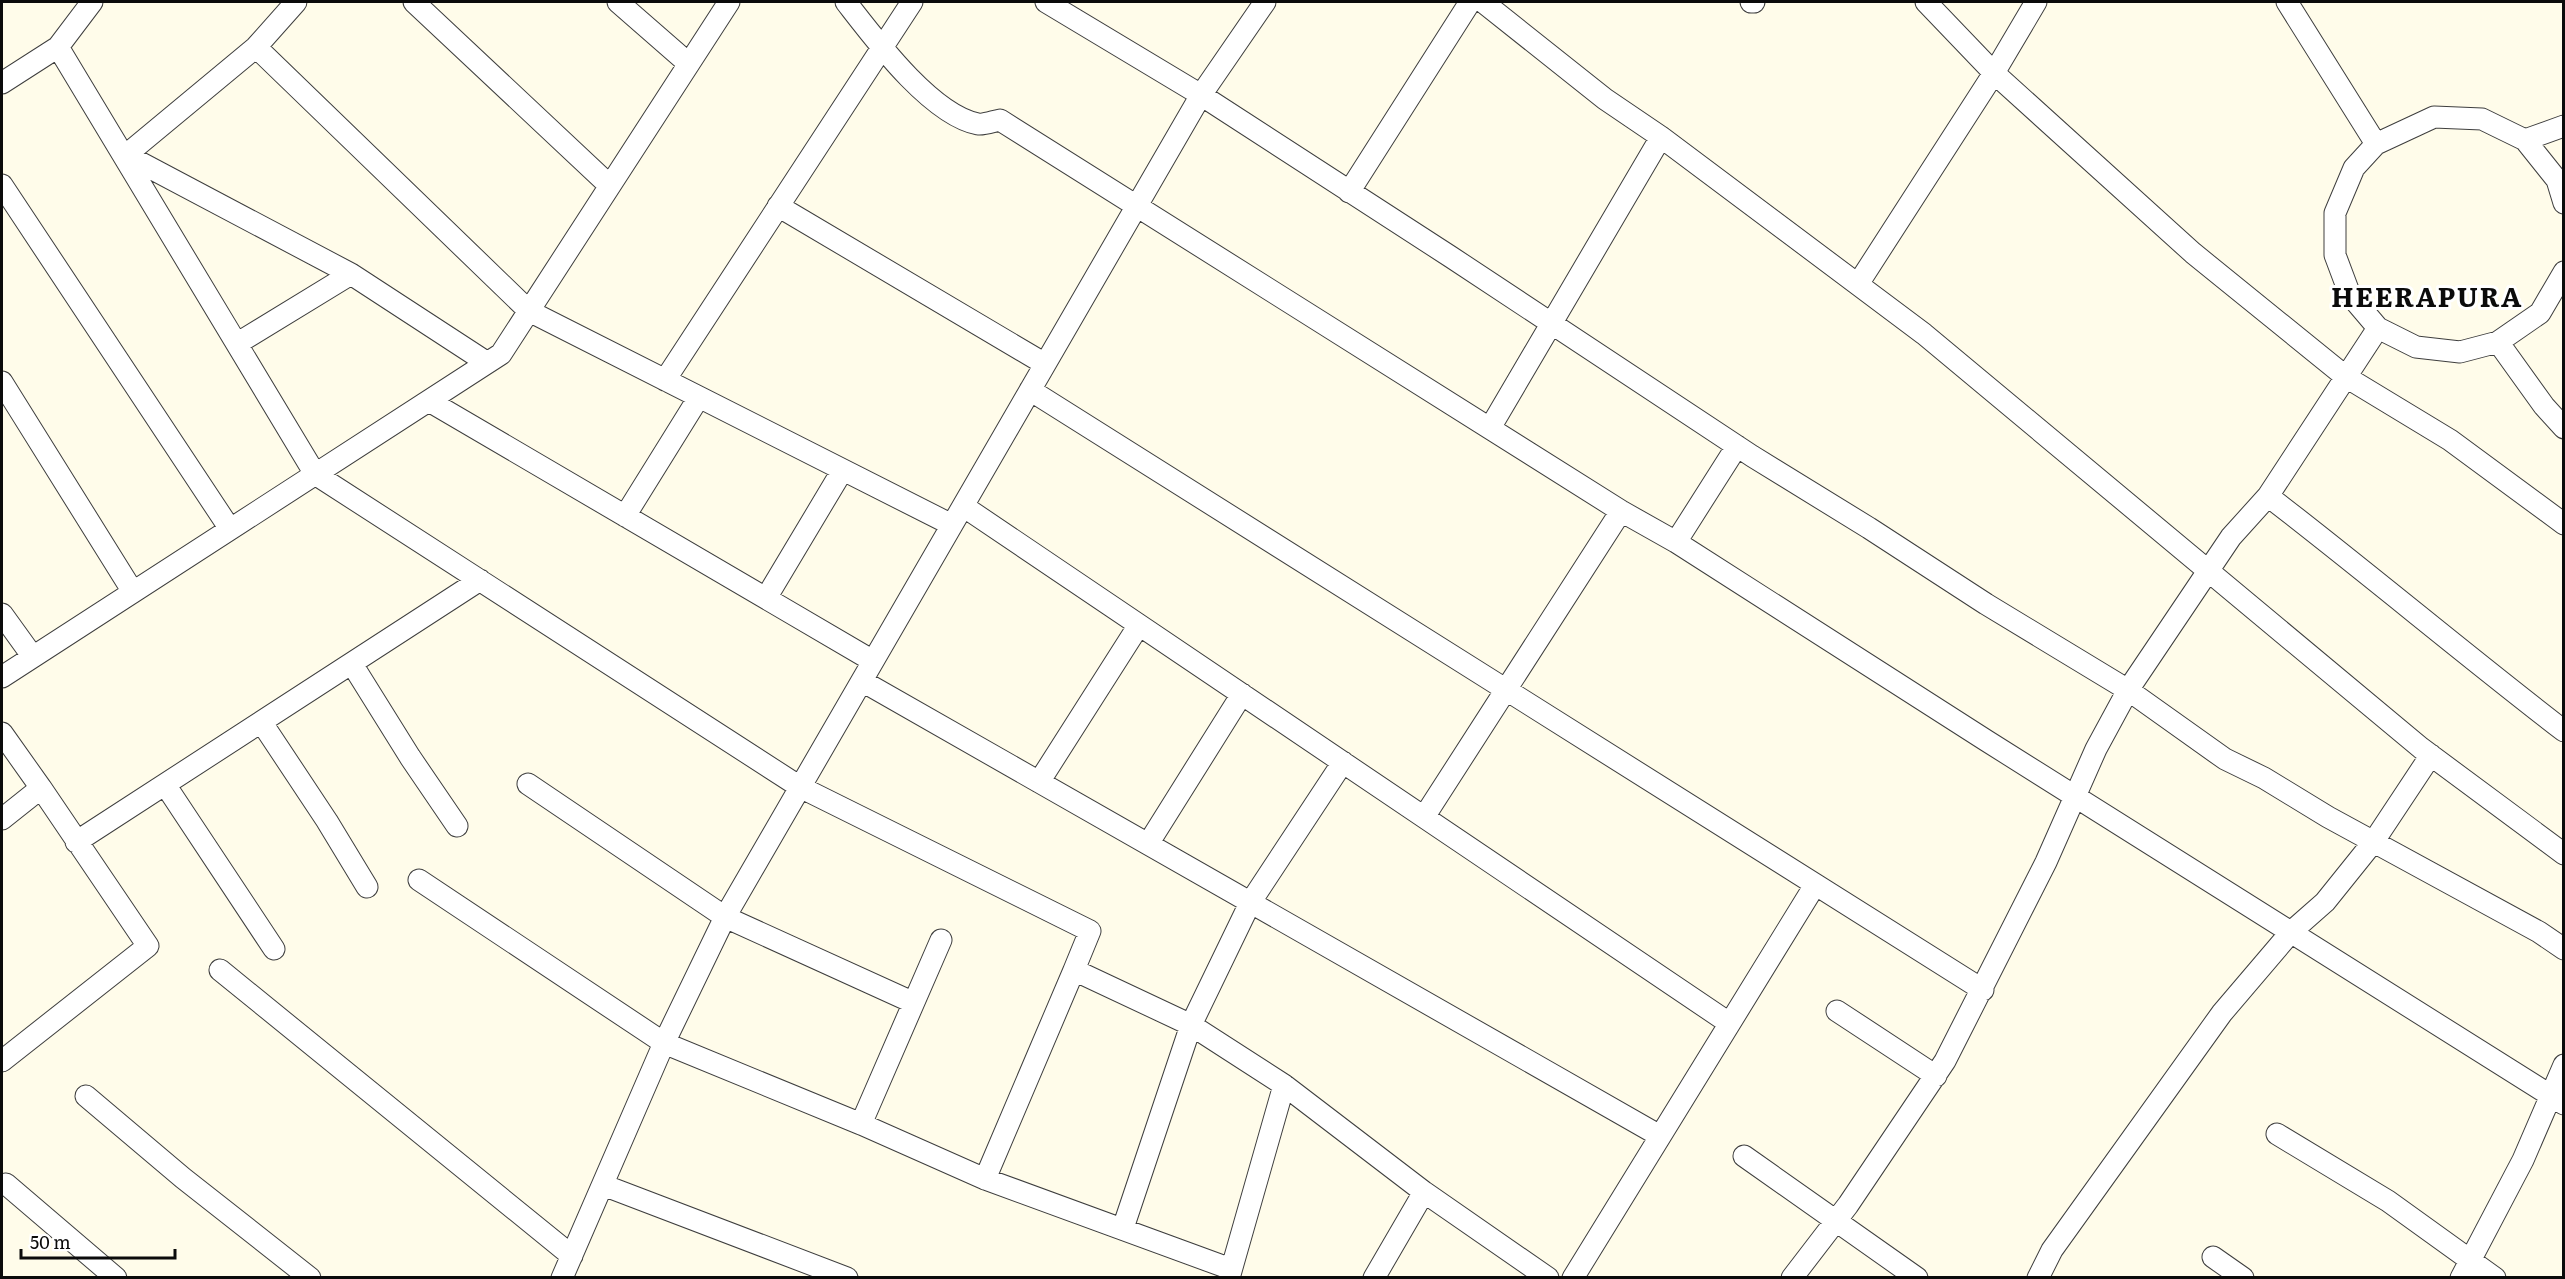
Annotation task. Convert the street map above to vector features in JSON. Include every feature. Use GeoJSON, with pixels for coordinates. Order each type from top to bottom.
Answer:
{"type":"FeatureCollection","features":[{"type":"Feature","properties":{"kind":"street"},"geometry":{"type":"LineString","coordinates":[[2,84],[58,47],[92,2]]}},
{"type":"Feature","properties":{"kind":"street"},"geometry":{"type":"LineString","coordinates":[[126,155],[256,47],[296,2]]}},
{"type":"Feature","properties":{"kind":"street"},"geometry":{"type":"LineString","coordinates":[[414,2],[610,186]]}},
{"type":"Feature","properties":{"kind":"street"},"geometry":{"type":"LineString","coordinates":[[618,2],[689,64]]}},
{"type":"Feature","properties":{"kind":"street"},"geometry":{"type":"LineString","coordinates":[[2,677],[501,354],[729,2]]}},
{"type":"Feature","properties":{"kind":"street"},"geometry":{"type":"LineString","coordinates":[[846,2],[882,48],[944,110],[979,124],[1000,120],[1621,511],[1676,542],[2557,1100]]}},
{"type":"Feature","properties":{"kind":"street"},"geometry":{"type":"LineString","coordinates":[[665,380],[912,2]]}},
{"type":"Feature","properties":{"kind":"street"},"geometry":{"type":"LineString","coordinates":[[1046,2],[1201,95],[1737,446],[1986,604],[2128,690],[2225,759],[2264,777],[2328,817],[2539,932],[2564,949]]}},
{"type":"Feature","properties":{"kind":"street"},"geometry":{"type":"LineString","coordinates":[[562,1278],[664,1043],[725,917],[1201,95],[1265,2]]}},
{"type":"Feature","properties":{"kind":"street"},"geometry":{"type":"LineString","coordinates":[[1349,192],[1470,2]]}},
{"type":"Feature","properties":{"kind":"street"},"geometry":{"type":"LineString","coordinates":[[1483,2],[1605,99],[1661,137],[1924,334],[2431,755],[2564,854]]}},
{"type":"Feature","properties":{"kind":"street"},"geometry":{"type":"LineString","coordinates":[[1926,2],[1994,73],[2165,231],[2346,377],[2450,441],[2564,524]]}},
{"type":"Feature","properties":{"kind":"street"},"geometry":{"type":"LineString","coordinates":[[1858,284],[1994,73],[2036,2]]}},
{"type":"Feature","properties":{"kind":"street"},"geometry":{"type":"LineString","coordinates":[[2287,2],[2376,144]]}},
{"type":"Feature","properties":{"kind":"street"},"geometry":{"type":"LineString","coordinates":[[58,47],[126,155],[315,474],[800,787],[1090,931],[985,1179]]}},
{"type":"Feature","properties":{"kind":"street"},"geometry":{"type":"LineString","coordinates":[[256,47],[529,311],[952,525]]}},
{"type":"Feature","properties":{"kind":"street"},"geometry":{"type":"LineString","coordinates":[[2563,274],[2540,313],[2498,342],[2460,352],[2416,347],[2378,327],[2350,295],[2335,255],[2335,213],[2354,168],[2376,144],[2434,117],[2482,119],[2525,141],[2557,180],[2564,203]]}},
{"type":"Feature","properties":{"kind":"street"},"geometry":{"type":"LineString","coordinates":[[2525,141],[2564,126]]}},
{"type":"Feature","properties":{"kind":"street"},"geometry":{"type":"LineString","coordinates":[[1490,428],[1661,137]]}},
{"type":"Feature","properties":{"kind":"street"},"geometry":{"type":"LineString","coordinates":[[126,155],[351,274],[486,362]]}},
{"type":"Feature","properties":{"kind":"street"},"geometry":{"type":"LineString","coordinates":[[2,185],[230,529]]}},
{"type":"Feature","properties":{"kind":"street"},"geometry":{"type":"LineString","coordinates":[[778,206],[1045,364]]}},
{"type":"Feature","properties":{"kind":"street"},"geometry":{"type":"LineString","coordinates":[[238,343],[351,274]]}},
{"type":"Feature","properties":{"kind":"street"},"geometry":{"type":"LineString","coordinates":[[1792,1278],[1837,1220],[1936,1076],[1983,990],[2046,862],[2096,749],[2128,690],[2231,537],[2268,496],[2378,327]]}},
{"type":"Feature","properties":{"kind":"street"},"geometry":{"type":"LineString","coordinates":[[2498,342],[2544,406],[2564,428]]}},
{"type":"Feature","properties":{"kind":"street"},"geometry":{"type":"LineString","coordinates":[[2,382],[133,592]]}},
{"type":"Feature","properties":{"kind":"street"},"geometry":{"type":"LineString","coordinates":[[1030,390],[1983,990]]}},
{"type":"Feature","properties":{"kind":"street"},"geometry":{"type":"LineString","coordinates":[[625,516],[699,397]]}},
{"type":"Feature","properties":{"kind":"street"},"geometry":{"type":"LineString","coordinates":[[429,400],[873,662]]}},
{"type":"Feature","properties":{"kind":"street"},"geometry":{"type":"LineString","coordinates":[[1676,542],[1737,446]]}},
{"type":"Feature","properties":{"kind":"street"},"geometry":{"type":"LineString","coordinates":[[766,598],[842,471]]}},
{"type":"Feature","properties":{"kind":"street"},"geometry":{"type":"LineString","coordinates":[[2268,496],[2564,731]]}},
{"type":"Feature","properties":{"kind":"street"},"geometry":{"type":"LineString","coordinates":[[963,506],[1729,1023]]}},
{"type":"Feature","properties":{"kind":"street"},"geometry":{"type":"LineString","coordinates":[[1424,817],[1621,511]]}},
{"type":"Feature","properties":{"kind":"street"},"geometry":{"type":"LineString","coordinates":[[76,842],[166,786],[480,580]]}},
{"type":"Feature","properties":{"kind":"street"},"geometry":{"type":"LineString","coordinates":[[2,614],[33,657]]}},
{"type":"Feature","properties":{"kind":"street"},"geometry":{"type":"LineString","coordinates":[[1039,782],[1139,625]]}},
{"type":"Feature","properties":{"kind":"street"},"geometry":{"type":"LineString","coordinates":[[352,664],[410,757],[457,826]]}},
{"type":"Feature","properties":{"kind":"street"},"geometry":{"type":"LineString","coordinates":[[861,681],[1660,1136]]}},
{"type":"Feature","properties":{"kind":"street"},"geometry":{"type":"LineString","coordinates":[[1148,844],[1242,694]]}},
{"type":"Feature","properties":{"kind":"street"},"geometry":{"type":"LineString","coordinates":[[262,723],[327,821],[367,887]]}},
{"type":"Feature","properties":{"kind":"street"},"geometry":{"type":"LineString","coordinates":[[2,733],[148,946],[4,1052]]}},
{"type":"Feature","properties":{"kind":"street"},"geometry":{"type":"LineString","coordinates":[[2038,1278],[2052,1250],[2222,1013],[2291,932],[2325,902],[2374,841],[2431,755]]}},
{"type":"Feature","properties":{"kind":"street"},"geometry":{"type":"LineString","coordinates":[[1123,1228],[1191,1025],[1250,903],[1343,762]]}},
{"type":"Feature","properties":{"kind":"street"},"geometry":{"type":"LineString","coordinates":[[528,784],[725,917],[912,1002]]}},
{"type":"Feature","properties":{"kind":"street"},"geometry":{"type":"LineString","coordinates":[[166,786],[274,949]]}},
{"type":"Feature","properties":{"kind":"street"},"geometry":{"type":"LineString","coordinates":[[2,819],[40,788]]}},
{"type":"Feature","properties":{"kind":"street"},"geometry":{"type":"LineString","coordinates":[[419,880],[664,1043],[861,1124],[985,1179],[1123,1228],[1230,1273],[1284,1084]]}},
{"type":"Feature","properties":{"kind":"street"},"geometry":{"type":"LineString","coordinates":[[1573,1278],[1815,885]]}},
{"type":"Feature","properties":{"kind":"street"},"geometry":{"type":"LineString","coordinates":[[861,1124],[912,1002],[941,940]]}},
{"type":"Feature","properties":{"kind":"street"},"geometry":{"type":"LineString","coordinates":[[220,970],[572,1256]]}},
{"type":"Feature","properties":{"kind":"street"},"geometry":{"type":"LineString","coordinates":[[1074,970],[1191,1025],[1284,1084],[1424,1192],[1548,1278]]}},
{"type":"Feature","properties":{"kind":"street"},"geometry":{"type":"LineString","coordinates":[[1837,1011],[1936,1076]]}},
{"type":"Feature","properties":{"kind":"street"},"geometry":{"type":"LineString","coordinates":[[2466,1269],[2557,1100],[2564,1065]]}},
{"type":"Feature","properties":{"kind":"street"},"geometry":{"type":"LineString","coordinates":[[86,1096],[183,1178],[309,1278]]}},
{"type":"Feature","properties":{"kind":"street"},"geometry":{"type":"LineString","coordinates":[[2277,1134],[2388,1201],[2466,1269],[2495,1278]]}},
{"type":"Feature","properties":{"kind":"street"},"geometry":{"type":"LineString","coordinates":[[1744,1156],[1917,1278]]}},
{"type":"Feature","properties":{"kind":"street"},"geometry":{"type":"LineString","coordinates":[[6,1184],[116,1278]]}},
{"type":"Feature","properties":{"kind":"street"},"geometry":{"type":"LineString","coordinates":[[603,1185],[847,1278]]}},
{"type":"Feature","properties":{"kind":"street"},"geometry":{"type":"LineString","coordinates":[[1374,1278],[1424,1192]]}},
{"type":"Feature","properties":{"kind":"street"},"geometry":{"type":"LineString","coordinates":[[2212,1257],[2243,1278]]}},
{"type":"Feature","properties":{"kind":"district","name":"HEERAPURA"},"geometry":{"type":"Point","coordinates":[2427,295]}}]}
